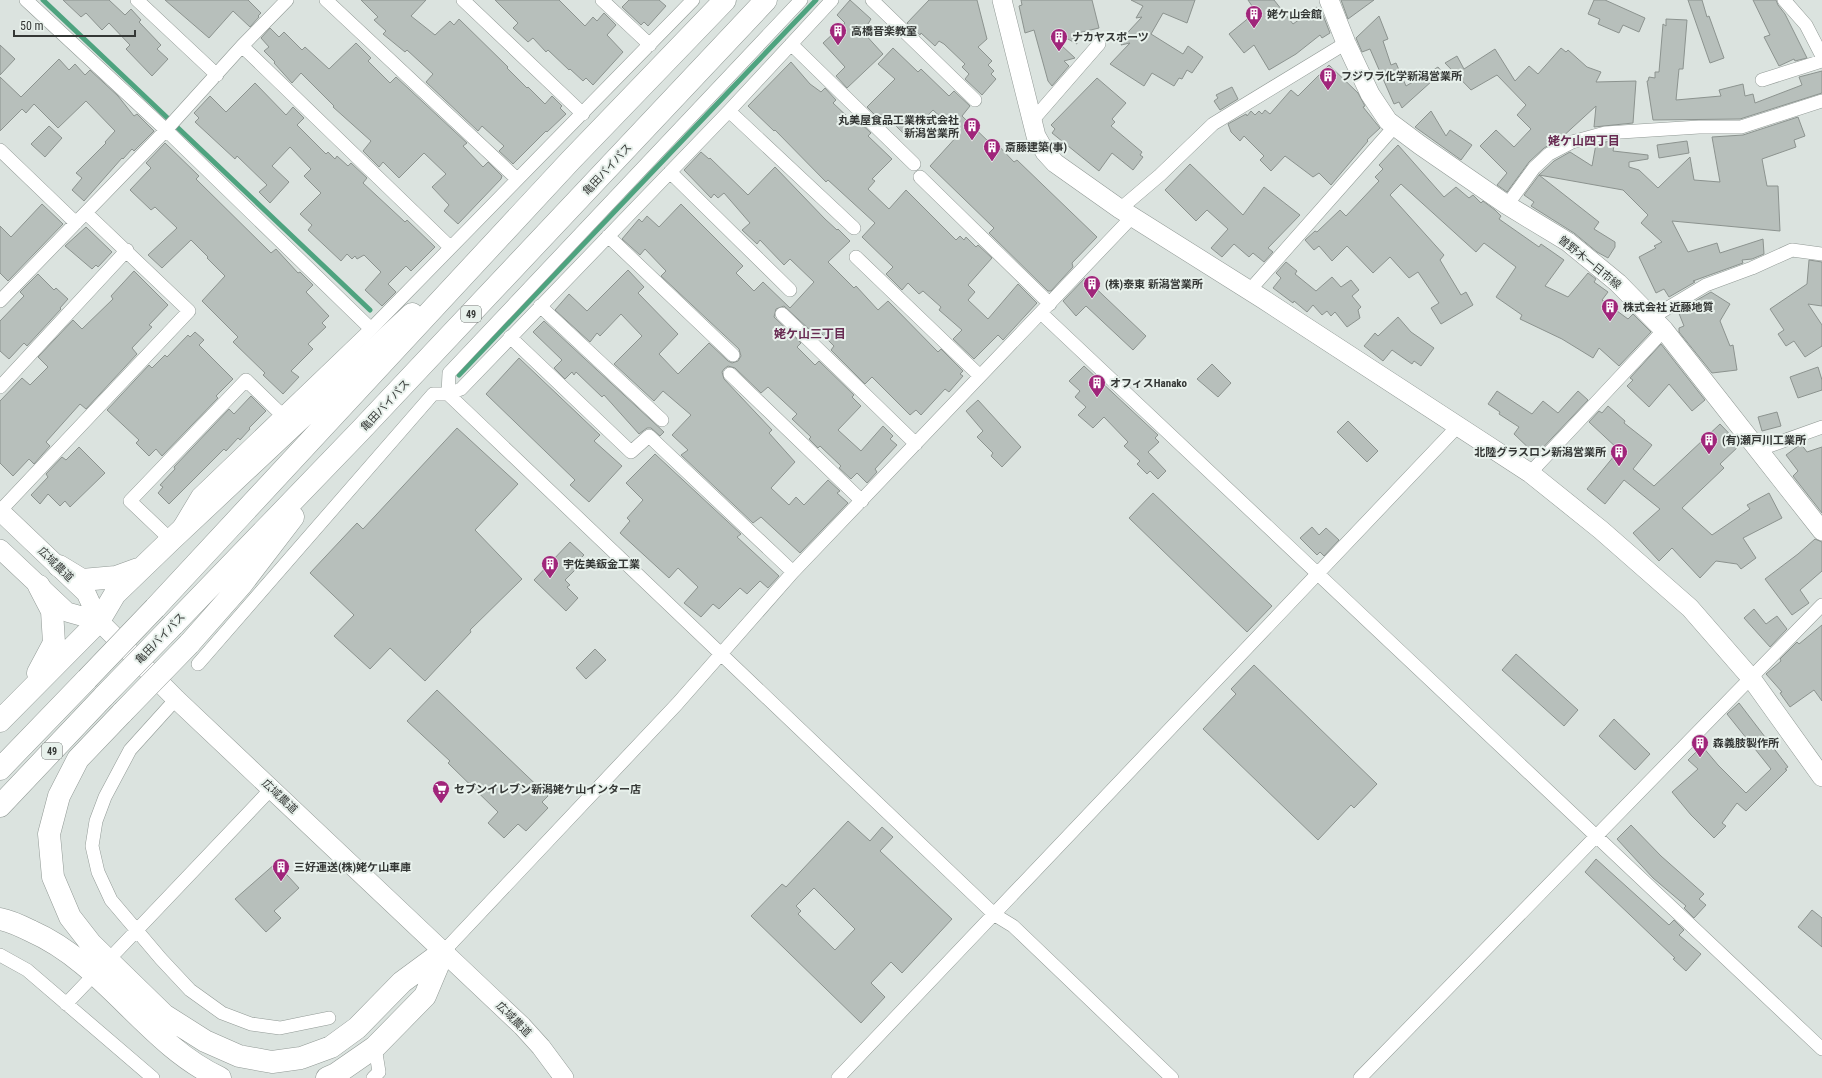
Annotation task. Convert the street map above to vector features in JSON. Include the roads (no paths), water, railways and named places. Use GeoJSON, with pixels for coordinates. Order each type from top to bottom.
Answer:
{"type":"FeatureCollection","features":[{"type":"Feature","properties":{"kind":"highway","name":"49"},"geometry":{"type":"LineString","coordinates":[[0,769],[155,608],[570,161],[725,0]]}},
{"type":"Feature","properties":{"kind":"highway","name":"亀田バイパス"},"geometry":{"type":"LineString","coordinates":[[0,806],[360,431],[766,0]]}},
{"type":"Feature","properties":{"kind":"highway"},"geometry":{"type":"LineString","coordinates":[[0,721],[99,621],[115,594],[171,540],[404,320],[483,256]]}},
{"type":"Feature","properties":{"kind":"highway"},"geometry":{"type":"LineString","coordinates":[[360,431],[245,580],[189,644],[78,759],[59,796],[49,834],[53,877],[70,917],[91,944],[164,1014],[205,1042],[239,1056],[272,1062],[301,1058],[331,1047],[357,1028],[402,982],[444,950]]}},
{"type":"Feature","properties":{"kind":"highway"},"geometry":{"type":"LineString","coordinates":[[59,566],[82,580],[116,577],[144,566]]}},
{"type":"Feature","properties":{"kind":"highway"},"geometry":{"type":"LineString","coordinates":[[25,696],[54,642],[52,612],[39,586]]}},
{"type":"Feature","properties":{"kind":"highway"},"geometry":{"type":"LineString","coordinates":[[0,919],[9,921],[43,936],[72,954],[181,1054],[220,1078]]}},
{"type":"Feature","properties":{"kind":"highway"},"geometry":{"type":"LineString","coordinates":[[327,1078],[336,1074],[375,1047],[425,996],[444,950]]}},
{"type":"Feature","properties":{"kind":"street"},"geometry":{"type":"LineString","coordinates":[[26,0],[171,125],[370,329]]}},
{"type":"Feature","properties":{"kind":"street"},"geometry":{"type":"LineString","coordinates":[[137,0],[216,75]]}},
{"type":"Feature","properties":{"kind":"street"},"geometry":{"type":"LineString","coordinates":[[2,296],[86,213],[171,125],[242,46],[287,0]]}},
{"type":"Feature","properties":{"kind":"street"},"geometry":{"type":"LineString","coordinates":[[326,0],[517,179]]}},
{"type":"Feature","properties":{"kind":"street"},"geometry":{"type":"LineString","coordinates":[[463,0],[583,114]]}},
{"type":"Feature","properties":{"kind":"street"},"geometry":{"type":"LineString","coordinates":[[602,0],[650,45]]}},
{"type":"Feature","properties":{"kind":"street"},"geometry":{"type":"LineString","coordinates":[[282,414],[246,380],[130,501],[171,540],[198,495],[282,414],[370,329],[583,114],[693,0]]}},
{"type":"Feature","properties":{"kind":"street"},"geometry":{"type":"LineString","coordinates":[[801,0],[449,373],[448,394],[719,654],[747,677],[995,915],[1012,926],[1172,1078]]}},
{"type":"Feature","properties":{"kind":"street"},"geometry":{"type":"LineString","coordinates":[[198,664],[433,394],[448,394],[461,389],[729,111],[832,0]]}},
{"type":"Feature","properties":{"kind":"street"},"geometry":{"type":"LineString","coordinates":[[872,0],[975,100]]}},
{"type":"Feature","properties":{"kind":"street"},"geometry":{"type":"LineString","coordinates":[[1002,0],[1036,136],[1045,152],[1055,163],[1126,213],[1250,291],[1530,473],[1601,530],[1690,608],[1751,678],[1822,777]]}},
{"type":"Feature","properties":{"kind":"street","name":"曽野木一日市線"},"geometry":{"type":"LineString","coordinates":[[1329,0],[1346,43],[1370,94],[1388,121],[1507,205],[1568,242],[1618,283],[1657,324],[1822,531]]}},
{"type":"Feature","properties":{"kind":"street"},"geometry":{"type":"LineString","coordinates":[[1784,0],[1806,25],[1822,56]]}},
{"type":"Feature","properties":{"kind":"street"},"geometry":{"type":"LineString","coordinates":[[444,950],[676,704],[793,572],[1046,308],[1160,175],[1213,124],[1346,43]]}},
{"type":"Feature","properties":{"kind":"street"},"geometry":{"type":"LineString","coordinates":[[791,44],[914,164]]}},
{"type":"Feature","properties":{"kind":"street"},"geometry":{"type":"LineString","coordinates":[[1032,121],[1099,44]]}},
{"type":"Feature","properties":{"kind":"street"},"geometry":{"type":"LineString","coordinates":[[242,46],[450,247]]}},
{"type":"Feature","properties":{"kind":"street"},"geometry":{"type":"LineString","coordinates":[[1762,80],[1822,61]]}},
{"type":"Feature","properties":{"kind":"street"},"geometry":{"type":"LineString","coordinates":[[1507,205],[1534,168],[1548,154],[1572,142],[1605,133],[1741,126],[1822,101]]}},
{"type":"Feature","properties":{"kind":"street"},"geometry":{"type":"LineString","coordinates":[[729,111],[854,228]]}},
{"type":"Feature","properties":{"kind":"street"},"geometry":{"type":"LineString","coordinates":[[1250,291],[1395,126]]}},
{"type":"Feature","properties":{"kind":"street"},"geometry":{"type":"LineString","coordinates":[[0,150],[76,223]]}},
{"type":"Feature","properties":{"kind":"street"},"geometry":{"type":"LineString","coordinates":[[670,172],[790,290]]}},
{"type":"Feature","properties":{"kind":"street"},"geometry":{"type":"LineString","coordinates":[[920,177],[1046,308],[1317,574],[1822,1049]]}},
{"type":"Feature","properties":{"kind":"street"},"geometry":{"type":"LineString","coordinates":[[0,511],[189,311],[127,250],[86,213]]}},
{"type":"Feature","properties":{"kind":"street"},"geometry":{"type":"LineString","coordinates":[[608,236],[733,355]]}},
{"type":"Feature","properties":{"kind":"street"},"geometry":{"type":"LineString","coordinates":[[0,387],[127,250]]}},
{"type":"Feature","properties":{"kind":"street"},"geometry":{"type":"LineString","coordinates":[[1530,473],[1657,324],[1706,285],[1752,268],[1792,250],[1822,254]]}},
{"type":"Feature","properties":{"kind":"street"},"geometry":{"type":"LineString","coordinates":[[856,257],[980,376]]}},
{"type":"Feature","properties":{"kind":"street"},"geometry":{"type":"LineString","coordinates":[[540,306],[662,420]]}},
{"type":"Feature","properties":{"kind":"street"},"geometry":{"type":"LineString","coordinates":[[782,314],[916,444]]}},
{"type":"Feature","properties":{"kind":"street"},"geometry":{"type":"LineString","coordinates":[[510,337],[631,452],[649,436],[793,572]]}},
{"type":"Feature","properties":{"kind":"street"},"geometry":{"type":"LineString","coordinates":[[730,374],[862,501]]}},
{"type":"Feature","properties":{"kind":"street"},"geometry":{"type":"LineString","coordinates":[[838,1078],[995,915],[1458,426]]}},
{"type":"Feature","properties":{"kind":"street"},"geometry":{"type":"LineString","coordinates":[[1758,450],[1822,427]]}},
{"type":"Feature","properties":{"kind":"street","name":"広域農道"},"geometry":{"type":"LineString","coordinates":[[0,511],[86,593],[99,621],[176,699],[444,950],[522,1026],[541,1047],[564,1078]]}},
{"type":"Feature","properties":{"kind":"street"},"geometry":{"type":"LineString","coordinates":[[0,549],[67,612],[99,621]]}},
{"type":"Feature","properties":{"kind":"street"},"geometry":{"type":"LineString","coordinates":[[1360,1078],[1822,605]]}},
{"type":"Feature","properties":{"kind":"street"},"geometry":{"type":"LineString","coordinates":[[176,699],[130,750],[105,797],[96,821],[92,846],[98,872],[111,900],[190,990],[222,1013],[252,1024],[280,1028],[329,1018]]}},
{"type":"Feature","properties":{"kind":"street"},"geometry":{"type":"LineString","coordinates":[[116,952],[272,788]]}},
{"type":"Feature","properties":{"kind":"street"},"geometry":{"type":"LineString","coordinates":[[0,955],[27,970],[153,1078]]}},
{"type":"Feature","properties":{"kind":"street"},"geometry":{"type":"LineString","coordinates":[[66,1004],[87,982]]}},
{"type":"Feature","properties":{"kind":"street"},"geometry":{"type":"LineString","coordinates":[[375,1047],[376,1075]]}},
{"type":"Feature","properties":{"kind":"waterway"},"geometry":{"type":"LineString","coordinates":[[43,0],[370,310]]}},
{"type":"Feature","properties":{"kind":"waterway"},"geometry":{"type":"LineString","coordinates":[[459,375],[816,0]]}},
{"type":"Feature","properties":{"kind":"place","name":"姥ケ山会館"},"geometry":{"type":"Point","coordinates":[1254,29]}},
{"type":"Feature","properties":{"kind":"place","name":"高橋音楽教室"},"geometry":{"type":"Point","coordinates":[838,46]}},
{"type":"Feature","properties":{"kind":"place","name":"ナカヤスポーツ"},"geometry":{"type":"Point","coordinates":[1059,52]}},
{"type":"Feature","properties":{"kind":"place","name":"フジワラ化学新潟営業所"},"geometry":{"type":"Point","coordinates":[1328,91]}},
{"type":"Feature","properties":{"kind":"place","name":"丸美屋食品工業株式会社 新潟営業所"},"geometry":{"type":"Point","coordinates":[972,141]}},
{"type":"Feature","properties":{"kind":"place","name":"斎藤建築(事)"},"geometry":{"type":"Point","coordinates":[992,162]}},
{"type":"Feature","properties":{"kind":"place","name":"(株)泰東 新潟営業所"},"geometry":{"type":"Point","coordinates":[1092,299]}},
{"type":"Feature","properties":{"kind":"place","name":"株式会社 近藤地質"},"geometry":{"type":"Point","coordinates":[1610,322]}},
{"type":"Feature","properties":{"kind":"place","name":"オフィスHanako"},"geometry":{"type":"Point","coordinates":[1097,398]}},
{"type":"Feature","properties":{"kind":"place","name":"(有)瀬戸川工業所"},"geometry":{"type":"Point","coordinates":[1709,455]}},
{"type":"Feature","properties":{"kind":"place","name":"北陸グラスロン新潟営業所"},"geometry":{"type":"Point","coordinates":[1619,467]}},
{"type":"Feature","properties":{"kind":"place","name":"宇佐美鈑金工業"},"geometry":{"type":"Point","coordinates":[550,579]}},
{"type":"Feature","properties":{"kind":"place","name":"森義肢製作所"},"geometry":{"type":"Point","coordinates":[1700,758]}},
{"type":"Feature","properties":{"kind":"place","name":"セブンイレブン新潟姥ケ山インター店"},"geometry":{"type":"Point","coordinates":[441,804]}},
{"type":"Feature","properties":{"kind":"place","name":"三好運送(株)姥ケ山車庫"},"geometry":{"type":"Point","coordinates":[281,882]}},
{"type":"Feature","properties":{"kind":"district","name":"姥ケ山四丁目"},"geometry":{"type":"Point","coordinates":[1584,141]}},
{"type":"Feature","properties":{"kind":"district","name":"姥ケ山三丁目"},"geometry":{"type":"Point","coordinates":[810,334]}}]}
